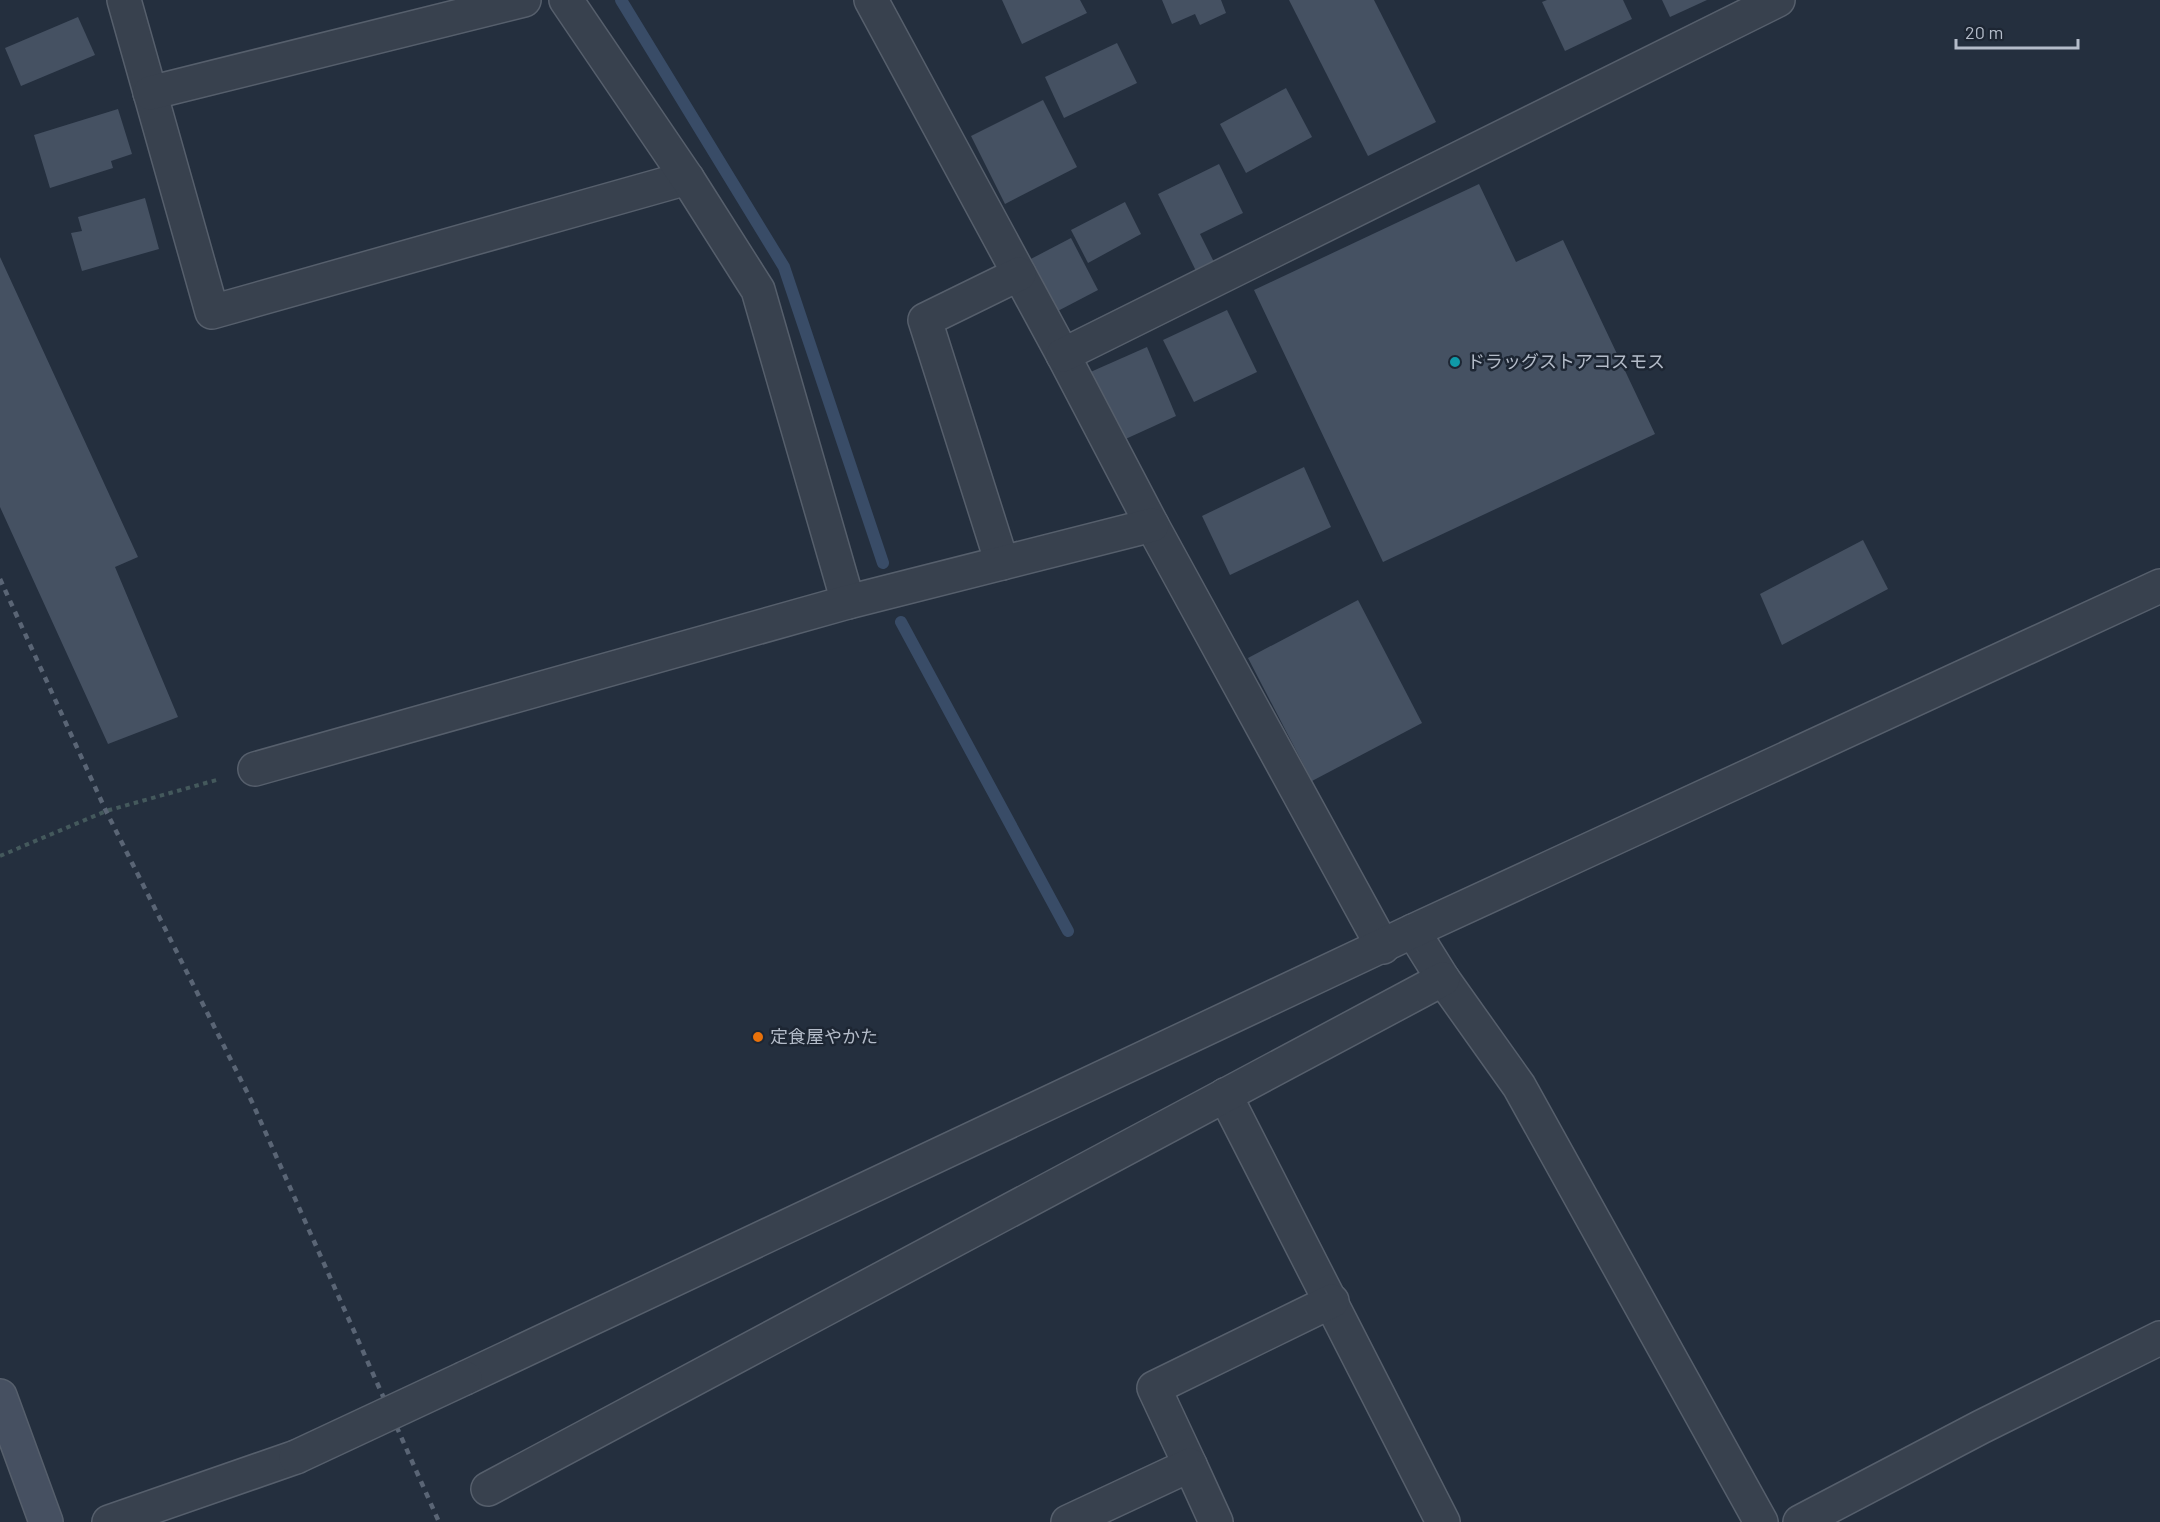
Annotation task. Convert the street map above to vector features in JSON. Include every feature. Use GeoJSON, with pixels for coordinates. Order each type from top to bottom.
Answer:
{"type":"FeatureCollection","features":[{"type":"Feature","properties":{"kind":"main road"},"geometry":{"type":"LineString","coordinates":[[0,1396],[46,1522]]}},
{"type":"Feature","properties":{"kind":"street"},"geometry":{"type":"LineString","coordinates":[[124,0],[212,312],[687,178]]}},
{"type":"Feature","properties":{"kind":"street"},"geometry":{"type":"LineString","coordinates":[[150,93],[524,0]]}},
{"type":"Feature","properties":{"kind":"street"},"geometry":{"type":"LineString","coordinates":[[566,0],[687,178],[758,290],[848,602]]}},
{"type":"Feature","properties":{"kind":"street"},"geometry":{"type":"LineString","coordinates":[[871,0],[1152,525],[1383,947]]}},
{"type":"Feature","properties":{"kind":"street"},"geometry":{"type":"LineString","coordinates":[[1063,355],[1779,0]]}},
{"type":"Feature","properties":{"kind":"street"},"geometry":{"type":"LineString","coordinates":[[1002,563],[925,320],[1019,274]]}},
{"type":"Feature","properties":{"kind":"street"},"geometry":{"type":"LineString","coordinates":[[255,769],[848,602],[1152,525]]}},
{"type":"Feature","properties":{"kind":"street"},"geometry":{"type":"LineString","coordinates":[[109,1522],[296,1457],[1413,932],[2160,586]]}},
{"type":"Feature","properties":{"kind":"street"},"geometry":{"type":"LineString","coordinates":[[1413,932],[1443,979],[1519,1086],[1761,1522]]}},
{"type":"Feature","properties":{"kind":"street"},"geometry":{"type":"LineString","coordinates":[[488,1489],[1443,979]]}},
{"type":"Feature","properties":{"kind":"street"},"geometry":{"type":"LineString","coordinates":[[1225,1095],[1443,1522]]}},
{"type":"Feature","properties":{"kind":"street"},"geometry":{"type":"LineString","coordinates":[[1216,1522],[1154,1388],[1332,1301]]}},
{"type":"Feature","properties":{"kind":"street"},"geometry":{"type":"LineString","coordinates":[[1800,1522],[1981,1427],[2160,1338]]}},
{"type":"Feature","properties":{"kind":"street"},"geometry":{"type":"LineString","coordinates":[[1068,1522],[1190,1465]]}},
{"type":"Feature","properties":{"kind":"path"},"geometry":{"type":"LineString","coordinates":[[0,856],[106,811],[255,769]]}},
{"type":"Feature","properties":{"kind":"building"},"geometry":{"type":"Polygon","coordinates":[[[1002,0],[1080,0],[1087,13],[1022,44],[1002,0]]]}},
{"type":"Feature","properties":{"kind":"building"},"geometry":{"type":"Polygon","coordinates":[[[1162,0],[1221,0],[1226,13],[1200,25],[1195,14],[1172,24],[1162,0]]]}},
{"type":"Feature","properties":{"kind":"building"},"geometry":{"type":"Polygon","coordinates":[[[1289,0],[1374,0],[1436,122],[1368,156],[1289,0]]]}},
{"type":"Feature","properties":{"kind":"building"},"geometry":{"type":"Polygon","coordinates":[[[1547,0],[1623,0],[1632,19],[1565,51],[1542,2],[1547,0]]]}},
{"type":"Feature","properties":{"kind":"building"},"geometry":{"type":"Polygon","coordinates":[[[1662,0],[1707,0],[1670,17],[1662,0]]]}},
{"type":"Feature","properties":{"kind":"building"},"geometry":{"type":"Polygon","coordinates":[[[78,17],[95,55],[21,86],[5,48],[78,17]]]}},
{"type":"Feature","properties":{"kind":"building"},"geometry":{"type":"Polygon","coordinates":[[[1117,43],[1137,83],[1064,118],[1045,77],[1117,43]]]}},
{"type":"Feature","properties":{"kind":"building"},"geometry":{"type":"Polygon","coordinates":[[[1286,88],[1312,137],[1246,173],[1220,124],[1286,88]]]}},
{"type":"Feature","properties":{"kind":"building"},"geometry":{"type":"Polygon","coordinates":[[[1043,100],[1077,167],[1005,204],[971,136],[1043,100]]]}},
{"type":"Feature","properties":{"kind":"building"},"geometry":{"type":"Polygon","coordinates":[[[118,109],[132,154],[111,161],[113,168],[50,188],[34,135],[118,109]]]}},
{"type":"Feature","properties":{"kind":"building"},"geometry":{"type":"Polygon","coordinates":[[[1219,164],[1243,213],[1200,234],[1215,264],[1197,273],[1158,194],[1219,164]]]}},
{"type":"Feature","properties":{"kind":"building","name":"ドラッグストアコスモス"},"geometry":{"type":"Polygon","coordinates":[[[1479,184],[1516,262],[1563,240],[1655,434],[1383,562],[1254,290],[1479,184]]]}},
{"type":"Feature","properties":{"kind":"building"},"geometry":{"type":"Polygon","coordinates":[[[145,198],[159,249],[82,271],[71,233],[82,231],[78,217],[145,198]]]}},
{"type":"Feature","properties":{"kind":"building"},"geometry":{"type":"Polygon","coordinates":[[[1125,202],[1141,234],[1088,263],[1071,230],[1125,202]]]}},
{"type":"Feature","properties":{"kind":"building"},"geometry":{"type":"Polygon","coordinates":[[[1071,238],[1098,290],[1054,313],[1027,261],[1071,238]]]}},
{"type":"Feature","properties":{"kind":"building"},"geometry":{"type":"Polygon","coordinates":[[[0,257],[138,557],[115,567],[178,717],[108,744],[0,507],[0,257]]]}},
{"type":"Feature","properties":{"kind":"building"},"geometry":{"type":"Polygon","coordinates":[[[1227,310],[1257,372],[1194,402],[1163,340],[1227,310]]]}},
{"type":"Feature","properties":{"kind":"building"},"geometry":{"type":"Polygon","coordinates":[[[1147,347],[1176,416],[1119,442],[1086,374],[1147,347]]]}},
{"type":"Feature","properties":{"kind":"building"},"geometry":{"type":"Polygon","coordinates":[[[1304,467],[1331,527],[1230,575],[1202,516],[1304,467]]]}},
{"type":"Feature","properties":{"kind":"building"},"geometry":{"type":"Polygon","coordinates":[[[1863,540],[1888,589],[1782,645],[1760,594],[1863,540]]]}},
{"type":"Feature","properties":{"kind":"building"},"geometry":{"type":"Polygon","coordinates":[[[1358,600],[1422,723],[1312,781],[1248,658],[1358,600]]]}},
{"type":"Feature","properties":{"kind":"waterway"},"geometry":{"type":"LineString","coordinates":[[621,0],[784,267],[883,563]]}},
{"type":"Feature","properties":{"kind":"waterway"},"geometry":{"type":"LineString","coordinates":[[901,622],[1068,931]]}},
{"type":"Feature","properties":{"kind":"railway"},"geometry":{"type":"LineString","coordinates":[[0,579],[106,811],[252,1102],[439,1522]]}},
{"type":"Feature","properties":{"kind":"place","name":"ドラッグストアコスモス"},"geometry":{"type":"Point","coordinates":[1455,362]}},
{"type":"Feature","properties":{"kind":"place","name":"定食屋やかた"},"geometry":{"type":"Point","coordinates":[758,1037]}}]}
